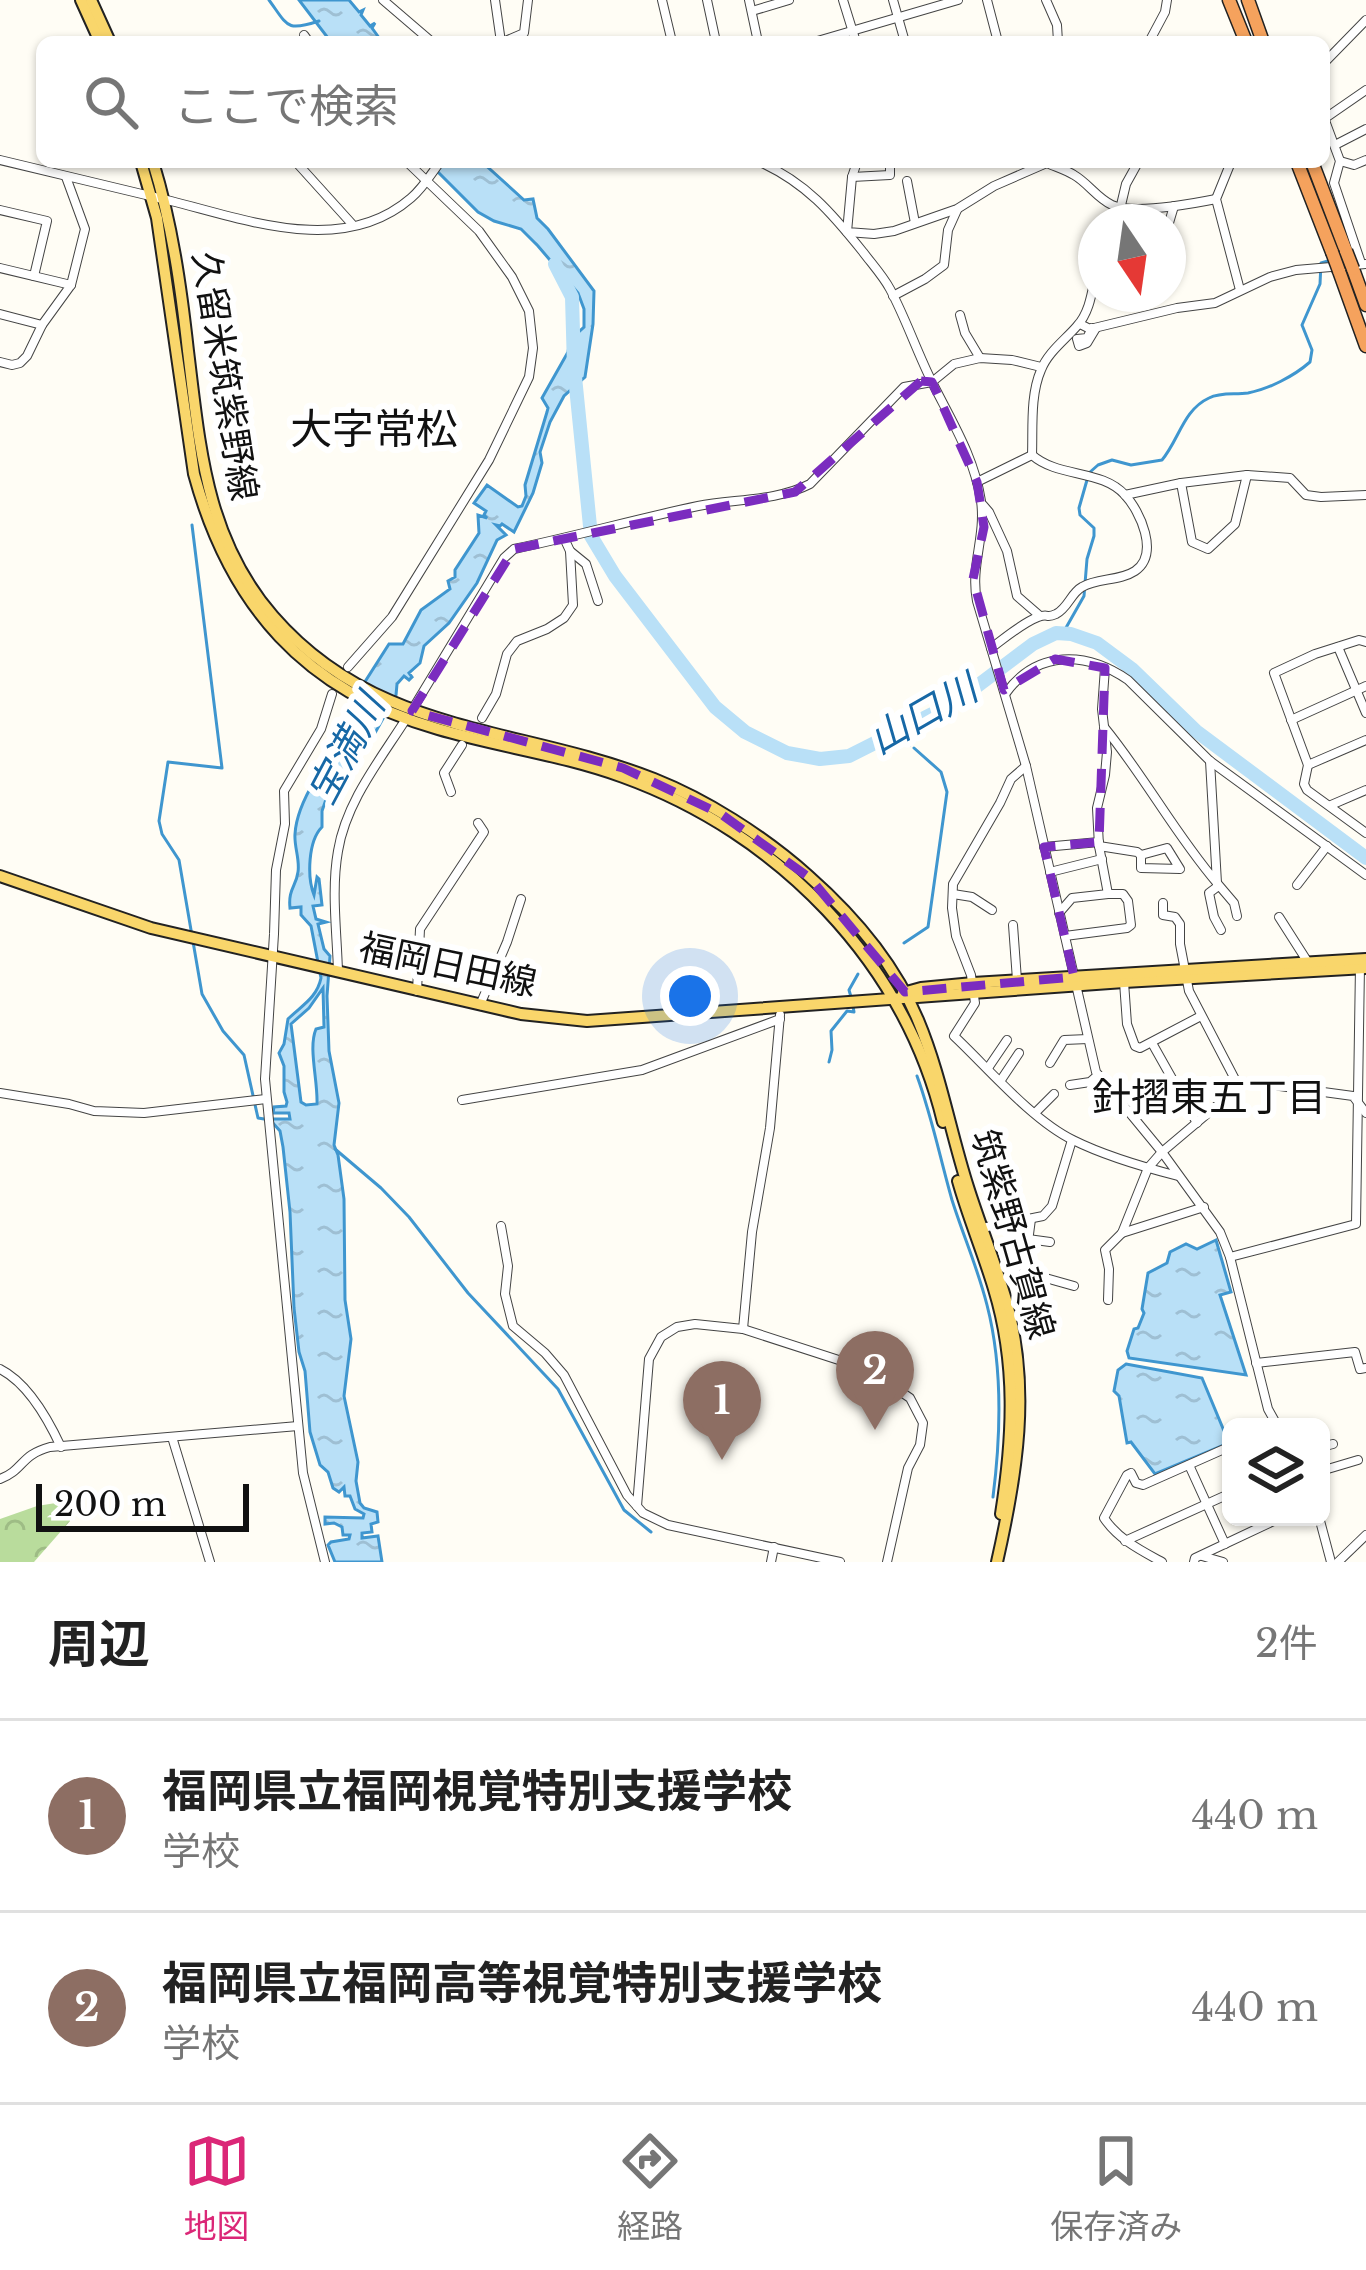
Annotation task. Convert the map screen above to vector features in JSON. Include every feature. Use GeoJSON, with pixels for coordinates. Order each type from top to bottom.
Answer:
{"type":"FeatureCollection","features":[{"type":"Feature","properties":{"kind":"highway"},"geometry":{"type":"LineString","coordinates":[[1234,0],[1247,36]]}},
{"type":"Feature","properties":{"kind":"highway"},"geometry":{"type":"LineString","coordinates":[[1252,0],[1265,36]]}},
{"type":"Feature","properties":{"kind":"highway"},"geometry":{"type":"LineString","coordinates":[[1300,168],[1339,251],[1355,267],[1366,305]]}},
{"type":"Feature","properties":{"kind":"highway"},"geometry":{"type":"LineString","coordinates":[[1314,168],[1339,251]]}},
{"type":"Feature","properties":{"kind":"highway"},"geometry":{"type":"LineString","coordinates":[[1355,267],[1366,346]]}},
{"type":"Feature","properties":{"kind":"main road"},"geometry":{"type":"LineString","coordinates":[[81,0],[97,36]]}},
{"type":"Feature","properties":{"kind":"main road"},"geometry":{"type":"LineString","coordinates":[[91,0],[107,36]]}},
{"type":"Feature","properties":{"kind":"main road","name":"久留米筑紫野線"},"geometry":{"type":"LineString","coordinates":[[144,168],[158,198]]}},
{"type":"Feature","properties":{"kind":"main road","name":"久留米筑紫野線"},"geometry":{"type":"LineString","coordinates":[[154,168],[194,474],[213,534],[263,619],[301,657],[360,694],[406,714],[622,777],[715,822],[780,866],[826,909],[903,996]]}},
{"type":"Feature","properties":{"kind":"main road","name":"福岡日田線"},"geometry":{"type":"LineString","coordinates":[[0,876],[152,928],[521,1015],[587,1022],[780,1014],[974,988],[1362,963]]}},
{"type":"Feature","properties":{"kind":"main road","name":"福岡日田線"},"geometry":{"type":"LineString","coordinates":[[974,988],[1017,980],[1124,982],[1187,975]]}},
{"type":"Feature","properties":{"kind":"main road","name":"筑紫野古賀線"},"geometry":{"type":"LineString","coordinates":[[903,996],[938,1073],[1015,1343],[1021,1395],[1019,1450],[995,1562]]}},
{"type":"Feature","properties":{"kind":"main road","name":"筑紫野古賀線"},"geometry":{"type":"LineString","coordinates":[[903,996],[994,1289],[1007,1349],[1010,1457],[995,1562]]}},
{"type":"Feature","properties":{"kind":"street"},"geometry":{"type":"LineString","coordinates":[[383,0],[424,36]]}},
{"type":"Feature","properties":{"kind":"street"},"geometry":{"type":"LineString","coordinates":[[495,0],[500,36]]}},
{"type":"Feature","properties":{"kind":"street"},"geometry":{"type":"LineString","coordinates":[[514,36],[524,33],[528,0]]}},
{"type":"Feature","properties":{"kind":"street"},"geometry":{"type":"LineString","coordinates":[[662,0],[671,36]]}},
{"type":"Feature","properties":{"kind":"street"},"geometry":{"type":"LineString","coordinates":[[707,0],[715,36]]}},
{"type":"Feature","properties":{"kind":"street"},"geometry":{"type":"LineString","coordinates":[[749,0],[757,36]]}},
{"type":"Feature","properties":{"kind":"street"},"geometry":{"type":"LineString","coordinates":[[752,11],[788,0]]}},
{"type":"Feature","properties":{"kind":"street"},"geometry":{"type":"LineString","coordinates":[[843,0],[854,36]]}},
{"type":"Feature","properties":{"kind":"street"},"geometry":{"type":"LineString","coordinates":[[893,0],[903,36]]}},
{"type":"Feature","properties":{"kind":"street"},"geometry":{"type":"LineString","coordinates":[[835,36],[958,0]]}},
{"type":"Feature","properties":{"kind":"street"},"geometry":{"type":"LineString","coordinates":[[987,0],[996,36]]}},
{"type":"Feature","properties":{"kind":"street"},"geometry":{"type":"LineString","coordinates":[[1046,0],[1058,36]]}},
{"type":"Feature","properties":{"kind":"street"},"geometry":{"type":"LineString","coordinates":[[1152,36],[1167,0]]}},
{"type":"Feature","properties":{"kind":"street"},"geometry":{"type":"LineString","coordinates":[[1330,57],[1366,20]]}},
{"type":"Feature","properties":{"kind":"street"},"geometry":{"type":"LineString","coordinates":[[1330,115],[1361,94],[1366,110]]}},
{"type":"Feature","properties":{"kind":"street"},"geometry":{"type":"LineString","coordinates":[[1335,145],[1366,129]]}},
{"type":"Feature","properties":{"kind":"street"},"geometry":{"type":"LineString","coordinates":[[1080,324],[1094,328],[1215,303],[1296,270],[1355,267],[1334,183],[1340,161],[1330,133]]}},
{"type":"Feature","properties":{"kind":"street"},"geometry":{"type":"LineString","coordinates":[[0,160],[269,227],[321,230],[352,226],[395,210],[436,168]]}},
{"type":"Feature","properties":{"kind":"street"},"geometry":{"type":"LineString","coordinates":[[1340,161],[1354,165],[1366,160]]}},
{"type":"Feature","properties":{"kind":"street"},"geometry":{"type":"LineString","coordinates":[[301,168],[352,226]]}},
{"type":"Feature","properties":{"kind":"street"},"geometry":{"type":"LineString","coordinates":[[348,668],[392,617],[489,460],[530,377],[529,311],[512,277],[479,231],[415,168]]}},
{"type":"Feature","properties":{"kind":"street"},"geometry":{"type":"LineString","coordinates":[[780,168],[810,191],[847,232],[893,296],[965,442],[984,527],[973,579],[1026,766],[1098,1075],[1220,1232],[1272,1418]]}},
{"type":"Feature","properties":{"kind":"street"},"geometry":{"type":"LineString","coordinates":[[847,232],[855,168]]}},
{"type":"Feature","properties":{"kind":"street"},"geometry":{"type":"LineString","coordinates":[[852,177],[890,175],[890,168]]}},
{"type":"Feature","properties":{"kind":"street"},"geometry":{"type":"LineString","coordinates":[[1024,168],[1026,172]]}},
{"type":"Feature","properties":{"kind":"street"},"geometry":{"type":"LineString","coordinates":[[847,232],[874,234],[915,224],[1035,168]]}},
{"type":"Feature","properties":{"kind":"street"},"geometry":{"type":"LineString","coordinates":[[1060,168],[1113,204]]}},
{"type":"Feature","properties":{"kind":"street"},"geometry":{"type":"LineString","coordinates":[[1122,204],[1135,168]]}},
{"type":"Feature","properties":{"kind":"street"},"geometry":{"type":"LineString","coordinates":[[1229,168],[1216,199],[1240,290]]}},
{"type":"Feature","properties":{"kind":"street"},"geometry":{"type":"LineString","coordinates":[[0,362],[12,365],[27,356],[71,285],[85,230],[66,176]]}},
{"type":"Feature","properties":{"kind":"street"},"geometry":{"type":"LineString","coordinates":[[907,181],[915,224]]}},
{"type":"Feature","properties":{"kind":"street"},"geometry":{"type":"LineString","coordinates":[[1186,204],[1216,199]]}},
{"type":"Feature","properties":{"kind":"street"},"geometry":{"type":"LineString","coordinates":[[893,296],[944,265],[948,230],[957,208]]}},
{"type":"Feature","properties":{"kind":"street"},"geometry":{"type":"LineString","coordinates":[[0,210],[47,221],[34,276]]}},
{"type":"Feature","properties":{"kind":"street"},"geometry":{"type":"LineString","coordinates":[[0,268],[71,285]]}},
{"type":"Feature","properties":{"kind":"street"},"geometry":{"type":"LineString","coordinates":[[1032,455],[1041,367],[1086,312]]}},
{"type":"Feature","properties":{"kind":"street"},"geometry":{"type":"LineString","coordinates":[[0,314],[42,325]]}},
{"type":"Feature","properties":{"kind":"street"},"geometry":{"type":"LineString","coordinates":[[961,315],[965,333],[980,358]]}},
{"type":"Feature","properties":{"kind":"street"},"geometry":{"type":"LineString","coordinates":[[336,972],[335,880],[344,827],[360,791],[504,557],[514,549],[610,525],[795,492],[809,484],[904,387],[932,382],[954,364],[980,358],[1041,367]]}},
{"type":"Feature","properties":{"kind":"street"},"geometry":{"type":"LineString","coordinates":[[977,482],[1032,455]]}},
{"type":"Feature","properties":{"kind":"street"},"geometry":{"type":"LineString","coordinates":[[992,651],[1041,617],[1055,615],[1079,588],[1136,571],[1144,561],[1146,535],[1125,495],[1109,483],[1056,469],[1032,455]]}},
{"type":"Feature","properties":{"kind":"street"},"geometry":{"type":"LineString","coordinates":[[1125,495],[1246,475],[1290,478],[1306,494],[1321,497],[1366,495]]}},
{"type":"Feature","properties":{"kind":"street"},"geometry":{"type":"LineString","coordinates":[[1181,483],[1192,542],[1208,549],[1235,524],[1246,475]]}},
{"type":"Feature","properties":{"kind":"street"},"geometry":{"type":"LineString","coordinates":[[981,504],[1007,551],[1017,596],[1041,617]]}},
{"type":"Feature","properties":{"kind":"street"},"geometry":{"type":"LineString","coordinates":[[482,718],[496,694],[506,654],[517,641],[564,618],[572,605],[570,551],[565,538]]}},
{"type":"Feature","properties":{"kind":"street"},"geometry":{"type":"LineString","coordinates":[[570,551],[586,564],[598,602]]}},
{"type":"Feature","properties":{"kind":"street"},"geometry":{"type":"LineString","coordinates":[[1366,642],[1337,647],[1274,673],[1308,765],[1307,790],[1366,832]]}},
{"type":"Feature","properties":{"kind":"street"},"geometry":{"type":"LineString","coordinates":[[1337,647],[1361,688],[1366,713]]}},
{"type":"Feature","properties":{"kind":"street"},"geometry":{"type":"LineString","coordinates":[[1005,692],[1042,662],[1068,658],[1105,668],[1128,680],[1210,761],[1366,874]]}},
{"type":"Feature","properties":{"kind":"street"},"geometry":{"type":"LineString","coordinates":[[1105,668],[1107,752],[1096,808],[1108,894]]}},
{"type":"Feature","properties":{"kind":"street"},"geometry":{"type":"LineString","coordinates":[[1291,720],[1361,688]]}},
{"type":"Feature","properties":{"kind":"street"},"geometry":{"type":"LineString","coordinates":[[325,1562],[303,1473],[265,1079],[276,957],[275,870],[285,824],[284,791],[321,729],[332,694]]}},
{"type":"Feature","properties":{"kind":"street"},"geometry":{"type":"LineString","coordinates":[[1104,727],[1198,861],[1234,903],[1238,916]]}},
{"type":"Feature","properties":{"kind":"street"},"geometry":{"type":"LineString","coordinates":[[1308,765],[1366,740]]}},
{"type":"Feature","properties":{"kind":"street"},"geometry":{"type":"LineString","coordinates":[[451,792],[444,773],[462,745]]}},
{"type":"Feature","properties":{"kind":"street"},"geometry":{"type":"LineString","coordinates":[[1210,761],[1217,887],[1209,893],[1221,930]]}},
{"type":"Feature","properties":{"kind":"street"},"geometry":{"type":"LineString","coordinates":[[1026,766],[1011,779],[953,884],[956,936],[976,1003],[954,1036],[1035,1113],[1072,1140],[1180,1177]]}},
{"type":"Feature","properties":{"kind":"street"},"geometry":{"type":"LineString","coordinates":[[1331,806],[1366,790]]}},
{"type":"Feature","properties":{"kind":"street"},"geometry":{"type":"LineString","coordinates":[[417,991],[420,929],[484,832],[478,823]]}},
{"type":"Feature","properties":{"kind":"street"},"geometry":{"type":"LineString","coordinates":[[1044,848],[1099,844],[1141,855],[1167,848],[1180,869],[1141,868],[1141,855]]}},
{"type":"Feature","properties":{"kind":"street"},"geometry":{"type":"LineString","coordinates":[[1298,885],[1327,846]]}},
{"type":"Feature","properties":{"kind":"street"},"geometry":{"type":"LineString","coordinates":[[1050,872],[1102,859]]}},
{"type":"Feature","properties":{"kind":"street"},"geometry":{"type":"LineString","coordinates":[[953,894],[972,897],[992,910]]}},
{"type":"Feature","properties":{"kind":"street"},"geometry":{"type":"LineString","coordinates":[[1059,913],[1072,898],[1123,894],[1128,901],[1131,925],[1127,928],[1065,936]]}},
{"type":"Feature","properties":{"kind":"street"},"geometry":{"type":"LineString","coordinates":[[480,1005],[521,899]]}},
{"type":"Feature","properties":{"kind":"street"},"geometry":{"type":"LineString","coordinates":[[1163,903],[1163,915],[1175,917],[1180,925],[1187,975],[1201,1016],[1239,1087]]}},
{"type":"Feature","properties":{"kind":"street"},"geometry":{"type":"LineString","coordinates":[[1280,916],[1309,967]]}},
{"type":"Feature","properties":{"kind":"street"},"geometry":{"type":"LineString","coordinates":[[1013,926],[1017,980]]}},
{"type":"Feature","properties":{"kind":"street"},"geometry":{"type":"LineString","coordinates":[[1230,1258],[1356,1224],[1362,963]]}},
{"type":"Feature","properties":{"kind":"street"},"geometry":{"type":"LineString","coordinates":[[1124,982],[1127,1024],[1135,1046],[1152,1043],[1201,1016]]}},
{"type":"Feature","properties":{"kind":"street"},"geometry":{"type":"LineString","coordinates":[[462,1100],[642,1070],[780,1014],[743,1329]]}},
{"type":"Feature","properties":{"kind":"street"},"geometry":{"type":"LineString","coordinates":[[1050,1063],[1064,1040],[1088,1039]]}},
{"type":"Feature","properties":{"kind":"street"},"geometry":{"type":"LineString","coordinates":[[988,1068],[1006,1040]]}},
{"type":"Feature","properties":{"kind":"street"},"geometry":{"type":"LineString","coordinates":[[1152,1043],[1197,1123]]}},
{"type":"Feature","properties":{"kind":"street"},"geometry":{"type":"LineString","coordinates":[[1000,1080],[1019,1053]]}},
{"type":"Feature","properties":{"kind":"street"},"geometry":{"type":"LineString","coordinates":[[1070,1085],[1090,1082],[1098,1075]]}},
{"type":"Feature","properties":{"kind":"street"},"geometry":{"type":"LineString","coordinates":[[1108,1300],[1105,1250],[1122,1233],[1148,1168],[1239,1087],[1249,1082],[1353,1096],[1366,1113]]}},
{"type":"Feature","properties":{"kind":"street"},"geometry":{"type":"LineString","coordinates":[[0,1093],[94,1111],[145,1113],[266,1099]]}},
{"type":"Feature","properties":{"kind":"street"},"geometry":{"type":"LineString","coordinates":[[1035,1113],[1054,1094]]}},
{"type":"Feature","properties":{"kind":"street"},"geometry":{"type":"LineString","coordinates":[[982,1228],[1043,1216],[1052,1206],[1072,1140]]}},
{"type":"Feature","properties":{"kind":"street"},"geometry":{"type":"LineString","coordinates":[[997,1174],[1010,1222]]}},
{"type":"Feature","properties":{"kind":"street"},"geometry":{"type":"LineString","coordinates":[[1122,1233],[1204,1208]]}},
{"type":"Feature","properties":{"kind":"street"},"geometry":{"type":"LineString","coordinates":[[1031,1219],[1024,1272],[1074,1286]]}},
{"type":"Feature","properties":{"kind":"street"},"geometry":{"type":"LineString","coordinates":[[501,1226],[508,1266],[505,1294],[513,1326],[557,1365],[619,1482],[637,1506],[668,1525],[840,1562]]}},
{"type":"Feature","properties":{"kind":"street"},"geometry":{"type":"LineString","coordinates":[[1028,1239],[1050,1242]]}},
{"type":"Feature","properties":{"kind":"street"},"geometry":{"type":"LineString","coordinates":[[637,1506],[649,1359],[661,1337],[677,1327],[695,1324],[743,1329],[851,1364],[910,1398],[923,1423],[920,1445],[908,1468],[887,1562]]}},
{"type":"Feature","properties":{"kind":"street"},"geometry":{"type":"LineString","coordinates":[[1256,1363],[1355,1352],[1360,1369],[1366,1368]]}},
{"type":"Feature","properties":{"kind":"street"},"geometry":{"type":"LineString","coordinates":[[0,1369],[19,1381],[62,1447]]}},
{"type":"Feature","properties":{"kind":"street"},"geometry":{"type":"LineString","coordinates":[[0,1479],[33,1451],[298,1426]]}},
{"type":"Feature","properties":{"kind":"street"},"geometry":{"type":"LineString","coordinates":[[172,1437],[210,1562]]}},
{"type":"Feature","properties":{"kind":"street"},"geometry":{"type":"LineString","coordinates":[[1162,1562],[1125,1541],[1104,1517],[1127,1474],[1143,1485],[1222,1450]]}},
{"type":"Feature","properties":{"kind":"street"},"geometry":{"type":"LineString","coordinates":[[1330,1468],[1358,1460]]}},
{"type":"Feature","properties":{"kind":"street"},"geometry":{"type":"LineString","coordinates":[[1190,1465],[1225,1544]]}},
{"type":"Feature","properties":{"kind":"street"},"geometry":{"type":"LineString","coordinates":[[1125,1541],[1222,1497]]}},
{"type":"Feature","properties":{"kind":"street"},"geometry":{"type":"LineString","coordinates":[[1197,1559],[1263,1526]]}},
{"type":"Feature","properties":{"kind":"street"},"geometry":{"type":"LineString","coordinates":[[1322,1526],[1334,1562],[1366,1535]]}},
{"type":"Feature","properties":{"kind":"street"},"geometry":{"type":"LineString","coordinates":[[771,1562],[774,1547]]}},
{"type":"Feature","properties":{"kind":"street"},"geometry":{"type":"LineString","coordinates":[[1197,1559],[1223,1562]]}},
{"type":"Feature","properties":{"kind":"highlighted area"},"geometry":{"type":"Polygon","coordinates":[[[921,381],[932,382],[977,482],[984,527],[973,579],[1004,690],[1055,659],[1105,668],[1099,842],[1044,847],[1074,977],[905,992],[810,878],[721,814],[623,768],[412,711],[514,549],[795,492],[921,381]]]}},
{"type":"Feature","properties":{"kind":"green space"},"geometry":{"type":"Polygon","coordinates":[[[62,1502],[70,1511],[70,1521],[34,1562],[0,1562],[0,1519],[62,1502]]]}},
{"type":"Feature","properties":{"kind":"water"},"geometry":{"type":"Polygon","coordinates":[[[299,0],[349,0],[359,12],[363,10],[361,15],[370,26],[375,23],[372,28],[378,36],[326,36],[299,0]]]}},
{"type":"Feature","properties":{"kind":"water","name":"宝満川"},"geometry":{"type":"Polygon","coordinates":[[[434,168],[489,168],[524,200],[533,199],[537,218],[594,291],[593,324],[585,377],[564,396],[550,422],[533,493],[514,532],[496,525],[506,535],[497,540],[477,583],[449,623],[424,646],[420,663],[409,673],[412,677],[404,676],[397,684],[375,733],[351,767],[332,782],[322,827],[311,850],[312,887],[314,895],[317,877],[322,905],[313,906],[316,919],[326,922],[318,924],[330,956],[329,1051],[339,1103],[334,1145],[344,1199],[345,1300],[351,1339],[344,1396],[358,1462],[360,1503],[377,1512],[378,1522],[362,1538],[378,1536],[382,1562],[335,1562],[328,1545],[350,1535],[343,1535],[342,1527],[334,1523],[325,1524],[325,1517],[363,1518],[364,1514],[345,1496],[344,1487],[339,1492],[333,1488],[310,1432],[294,1308],[283,1147],[280,1131],[272,1122],[290,1119],[289,1113],[273,1113],[274,1107],[287,1102],[279,1053],[288,1019],[312,996],[321,978],[311,926],[301,915],[301,907],[290,908],[298,867],[296,827],[320,772],[354,726],[356,717],[347,710],[389,644],[403,644],[421,610],[450,589],[448,581],[455,577],[479,533],[478,515],[487,518],[486,511],[474,503],[487,485],[522,506],[548,408],[542,398],[570,340],[584,327],[578,293],[521,229],[478,212],[434,168]],[[323,988],[291,1024],[301,1102],[306,1105],[317,1104],[316,1029],[324,1027],[323,988]]]}},
{"type":"Feature","properties":{"kind":"water"},"geometry":{"type":"Polygon","coordinates":[[[1216,1240],[1231,1292],[1220,1295],[1246,1375],[1129,1358],[1134,1329],[1144,1313],[1148,1273],[1186,1244],[1197,1249],[1216,1240]]]}},
{"type":"Feature","properties":{"kind":"water"},"geometry":{"type":"Polygon","coordinates":[[[1126,1364],[1202,1378],[1222,1426],[1222,1446],[1155,1474],[1131,1442],[1127,1443],[1119,1396],[1114,1391],[1118,1370],[1126,1364]]]}},
{"type":"Feature","properties":{"kind":"waterway"},"geometry":{"type":"LineString","coordinates":[[269,0],[289,24],[319,21]]}},
{"type":"Feature","properties":{"kind":"waterway"},"geometry":{"type":"LineString","coordinates":[[1063,633],[1084,596],[1094,536],[1094,528],[1079,508],[1089,473],[1112,460],[1131,465],[1162,460],[1200,403],[1218,395],[1264,388],[1310,362],[1312,350],[1302,325],[1320,284],[1321,263],[1328,261]]}},
{"type":"Feature","properties":{"kind":"waterway","name":"山口川"},"geometry":{"type":"LineString","coordinates":[[555,264],[572,297],[591,536],[615,576],[715,707],[745,732],[787,753],[820,759],[849,756],[956,702],[1033,644],[1056,633],[1071,634],[1097,643],[1132,669],[1196,731],[1366,858]]}},
{"type":"Feature","properties":{"kind":"waterway"},"geometry":{"type":"LineString","coordinates":[[192,525],[222,768],[168,762],[159,821],[179,860],[202,994],[223,1031],[244,1055],[258,1118],[264,1119]]}},
{"type":"Feature","properties":{"kind":"waterway"},"geometry":{"type":"LineString","coordinates":[[899,729],[910,745]]}},
{"type":"Feature","properties":{"kind":"waterway"},"geometry":{"type":"LineString","coordinates":[[904,943],[928,927],[947,792],[941,772],[914,748]]}},
{"type":"Feature","properties":{"kind":"waterway"},"geometry":{"type":"LineString","coordinates":[[851,997],[849,990],[858,974]]}},
{"type":"Feature","properties":{"kind":"waterway"},"geometry":{"type":"LineString","coordinates":[[829,1062],[831,1031],[847,1011],[854,1012],[853,1006]]}},
{"type":"Feature","properties":{"kind":"waterway"},"geometry":{"type":"LineString","coordinates":[[917,1076],[992,1328],[999,1401],[993,1497]]}},
{"type":"Feature","properties":{"kind":"waterway"},"geometry":{"type":"LineString","coordinates":[[335,1149],[409,1217],[468,1293],[558,1389],[624,1510],[651,1532]]}},
{"type":"Feature","properties":{"kind":"place","name":"福岡県立福岡高等視覚特別支援学校"},"geometry":{"type":"Point","coordinates":[875,1430]}},
{"type":"Feature","properties":{"kind":"place","name":"福岡県立福岡視覚特別支援学校"},"geometry":{"type":"Point","coordinates":[722,1460]}},
{"type":"Feature","properties":{"kind":"district","name":"大字常松"},"geometry":{"type":"Point","coordinates":[374,429]}},
{"type":"Feature","properties":{"kind":"district","name":"針摺東五丁目"},"geometry":{"type":"Point","coordinates":[1209,1097]}}]}
